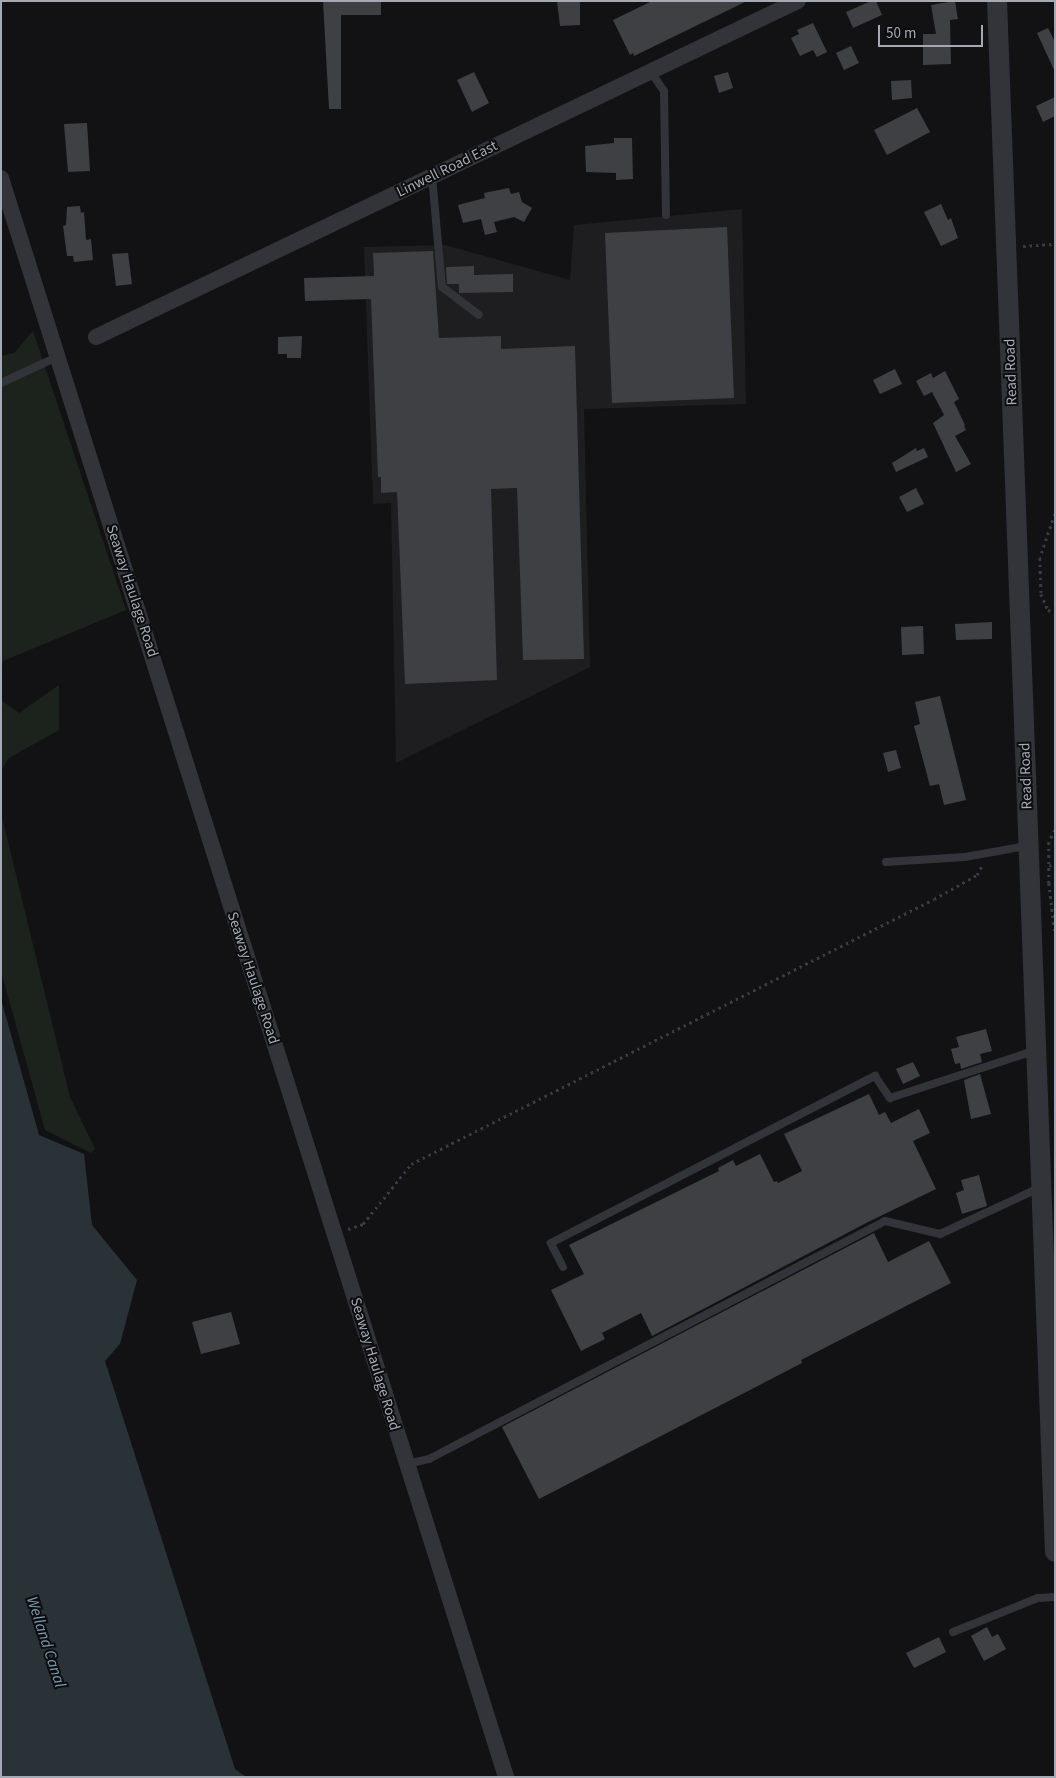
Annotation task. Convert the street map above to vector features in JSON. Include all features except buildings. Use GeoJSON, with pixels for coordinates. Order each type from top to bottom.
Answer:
{"type":"FeatureCollection","features":[{"type":"Feature","properties":{"kind":"street","name":"Linwell Road East"},"geometry":{"type":"LineString","coordinates":[[96,337],[798,1]]}},
{"type":"Feature","properties":{"kind":"street","name":"Read Road"},"geometry":{"type":"LineString","coordinates":[[997,1],[1055,1552]]}},
{"type":"Feature","properties":{"kind":"street","name":"Seaway Haulage Road"},"geometry":{"type":"LineString","coordinates":[[1,178],[506,1777]]}},
{"type":"Feature","properties":{"kind":"lane"},"geometry":{"type":"LineString","coordinates":[[651,72],[664,91],[666,215]]}},
{"type":"Feature","properties":{"kind":"lane"},"geometry":{"type":"LineString","coordinates":[[432,176],[442,287],[479,315]]}},
{"type":"Feature","properties":{"kind":"lane"},"geometry":{"type":"LineString","coordinates":[[1,383],[58,357]]}},
{"type":"Feature","properties":{"kind":"lane"},"geometry":{"type":"LineString","coordinates":[[886,862],[965,857],[1029,845]]}},
{"type":"Feature","properties":{"kind":"lane"},"geometry":{"type":"LineString","coordinates":[[563,1267],[551,1242],[875,1076],[890,1098],[1036,1050]]}},
{"type":"Feature","properties":{"kind":"lane"},"geometry":{"type":"LineString","coordinates":[[407,1464],[429,1459],[885,1221],[940,1234],[1041,1187]]}},
{"type":"Feature","properties":{"kind":"lane"},"geometry":{"type":"LineString","coordinates":[[953,1632],[1038,1598],[1055,1597]]}},
{"type":"Feature","properties":{"kind":"path"},"geometry":{"type":"LineString","coordinates":[[1006,248],[1055,244]]}},
{"type":"Feature","properties":{"kind":"path"},"geometry":{"type":"LineString","coordinates":[[1055,514],[1040,558],[1041,594],[1048,610],[1055,613]]}},
{"type":"Feature","properties":{"kind":"path"},"geometry":{"type":"LineString","coordinates":[[1055,830],[1049,842],[1049,866],[1055,933]]}},
{"type":"Feature","properties":{"kind":"path"},"geometry":{"type":"LineString","coordinates":[[334,1233],[363,1224],[411,1164],[934,899],[977,875],[989,853]]}},
{"type":"Feature","properties":{"kind":"path"},"geometry":{"type":"LineString","coordinates":[[1049,866],[1055,863]]}},
{"type":"Feature","properties":{"kind":"shaded area"},"geometry":{"type":"Polygon","coordinates":[[[742,209],[746,404],[584,409],[590,667],[396,763],[391,503],[373,504],[364,247],[445,245],[570,280],[574,225],[742,209]]]}},
{"type":"Feature","properties":{"kind":"shaded area"},"geometry":{"type":"Polygon","coordinates":[[[33,331],[126,610],[3,661],[1,676],[1,356],[14,353],[33,331]]]}},
{"type":"Feature","properties":{"kind":"shaded area"},"geometry":{"type":"Polygon","coordinates":[[[59,685],[59,730],[9,758],[1,771],[1,700],[19,713],[59,685]]]}},
{"type":"Feature","properties":{"kind":"shaded area"},"geometry":{"type":"Polygon","coordinates":[[[1,813],[70,1097],[95,1149],[91,1153],[45,1130],[1,971],[1,813]]]}},
{"type":"Feature","properties":{"kind":"water","name":"Welland Canal"},"geometry":{"type":"Polygon","coordinates":[[[1,999],[39,1135],[84,1154],[92,1225],[137,1280],[120,1344],[105,1361],[235,1769],[246,1777],[1,1777],[1,999]]]}}]}
